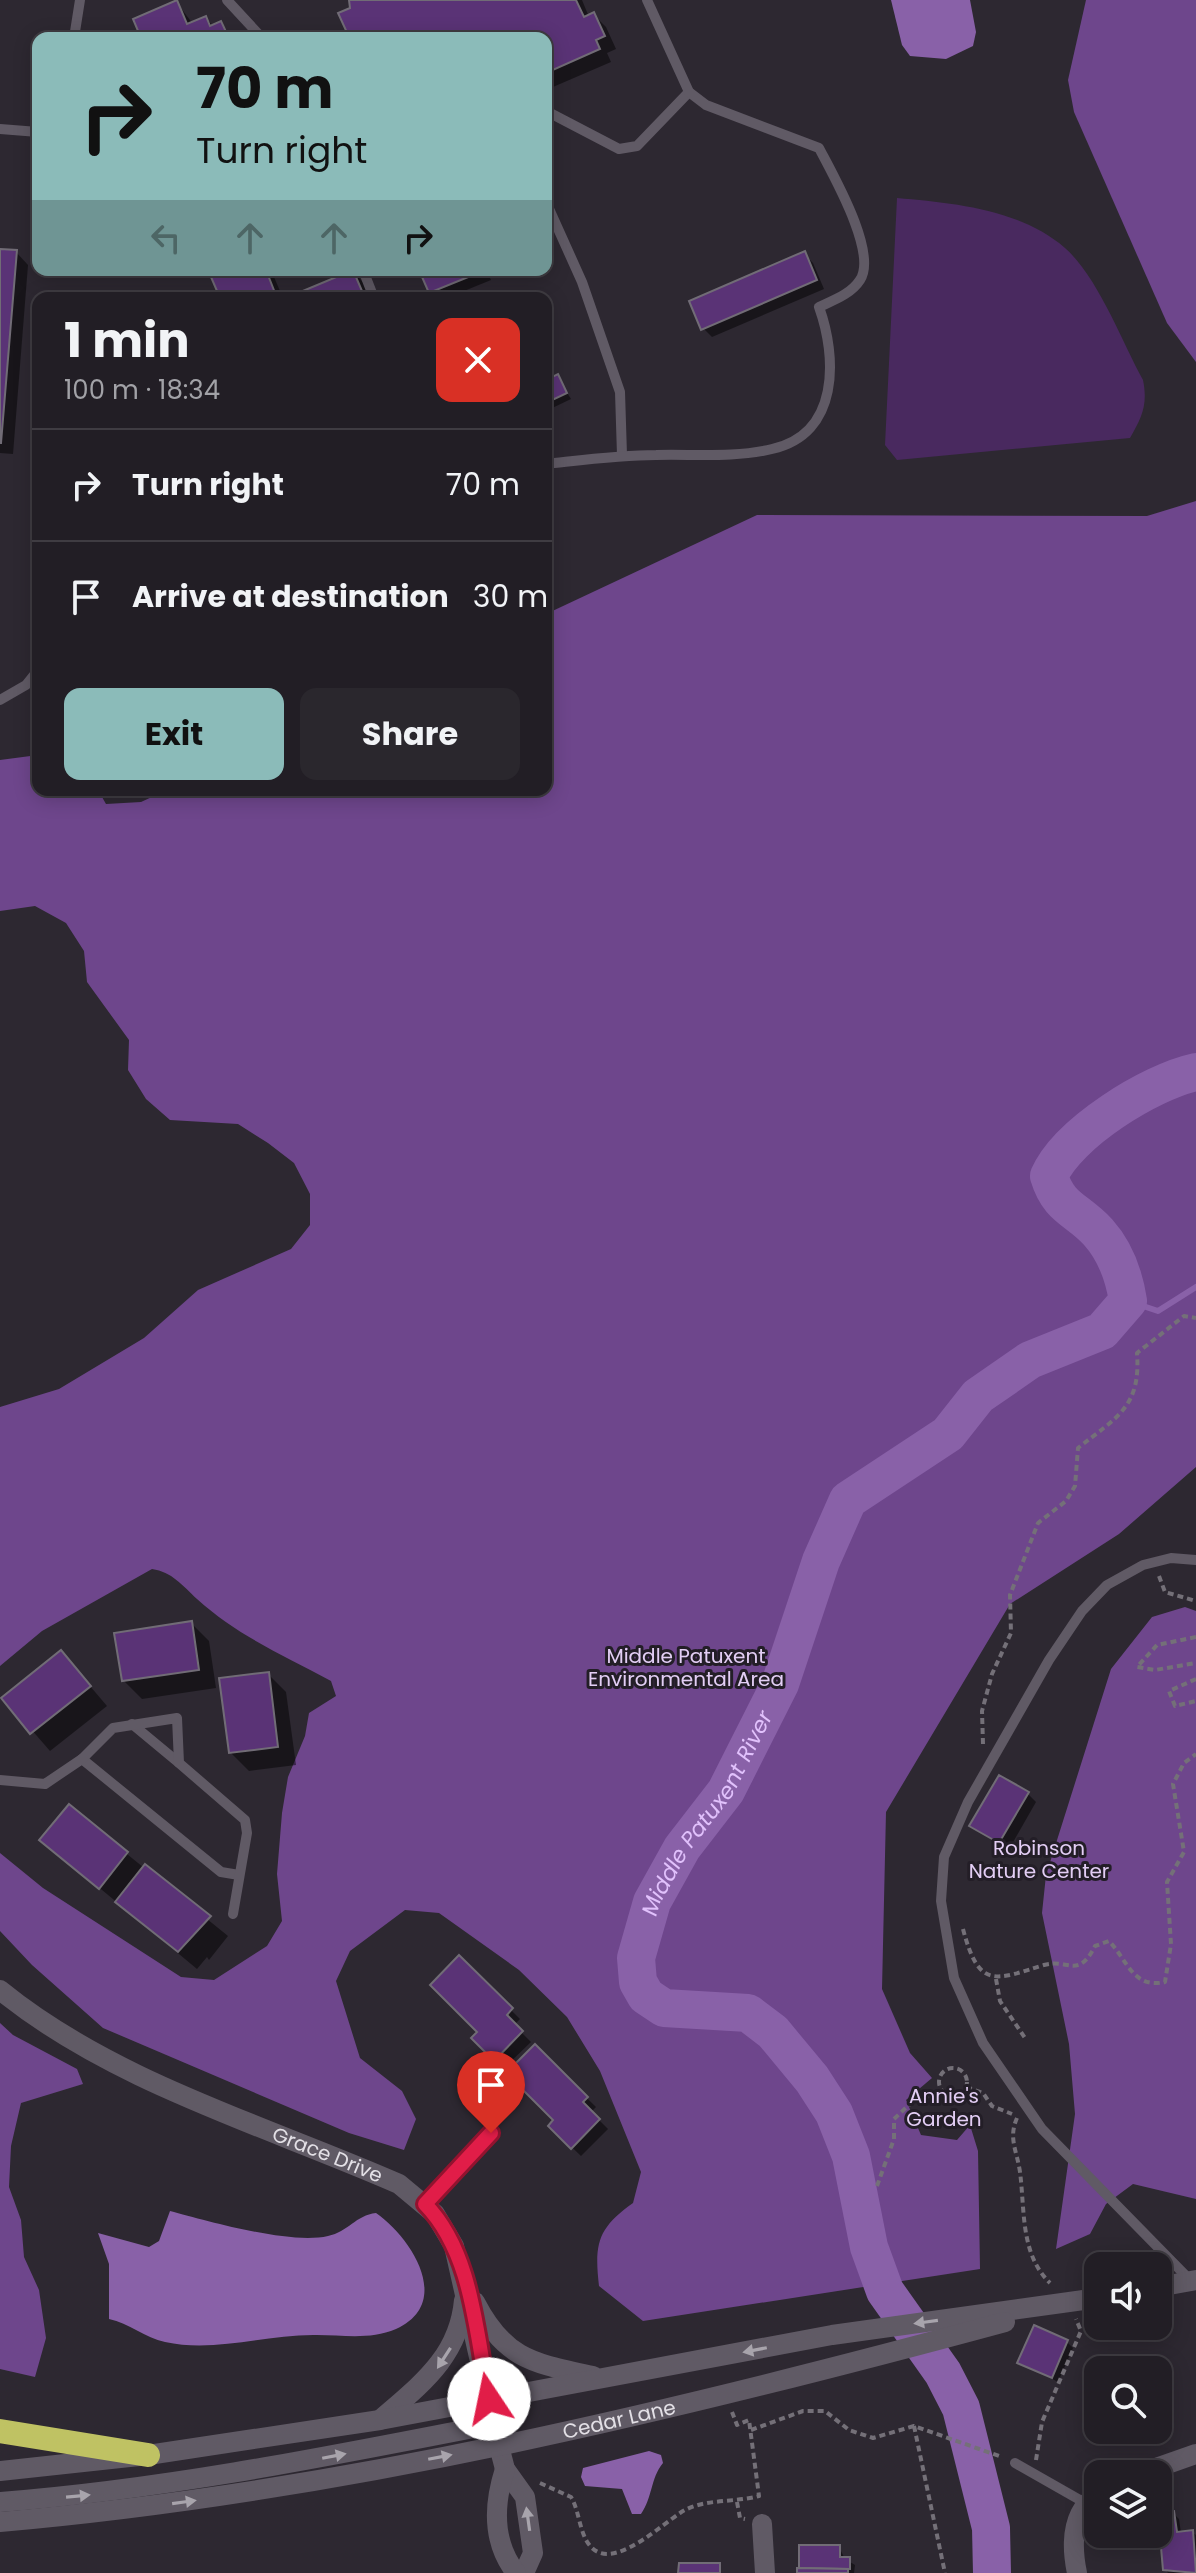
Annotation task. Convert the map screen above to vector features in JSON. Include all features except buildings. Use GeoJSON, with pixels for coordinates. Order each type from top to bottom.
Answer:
{"type":"FeatureCollection","features":[{"type":"Feature","properties":{"kind":"highway"},"geometry":{"type":"LineString","coordinates":[[0,2431],[148,2455]]}},
{"type":"Feature","properties":{"kind":"main road","name":"Grace Drive"},"geometry":{"type":"LineString","coordinates":[[0,1990],[71,2039],[129,2071],[399,2184],[425,2204],[449,2235],[466,2284],[505,2469]]}},
{"type":"Feature","properties":{"kind":"main road"},"geometry":{"type":"LineString","coordinates":[[1172,2284],[1194,2280]]}},
{"type":"Feature","properties":{"kind":"main road"},"geometry":{"type":"LineString","coordinates":[[466,2284],[498,2339],[514,2353],[541,2365],[605,2378]]}},
{"type":"Feature","properties":{"kind":"main road"},"geometry":{"type":"LineString","coordinates":[[380,2420],[447,2357],[457,2335],[466,2284]]}},
{"type":"Feature","properties":{"kind":"main road","name":"Cedar Lane"},"geometry":{"type":"LineString","coordinates":[[0,2471],[148,2455],[380,2420],[832,2335],[1084,2300]]}},
{"type":"Feature","properties":{"kind":"main road","name":"Cedar Lane"},"geometry":{"type":"LineString","coordinates":[[0,2522],[107,2513],[244,2493],[499,2446],[726,2395],[1084,2301]]}},
{"type":"Feature","properties":{"kind":"main road"},"geometry":{"type":"LineString","coordinates":[[0,2502],[100,2494],[249,2472],[494,2424]]}},
{"type":"Feature","properties":{"kind":"main road"},"geometry":{"type":"LineString","coordinates":[[1172,2462],[1196,2454]]}},
{"type":"Feature","properties":{"kind":"main road"},"geometry":{"type":"LineString","coordinates":[[505,2469],[494,2504],[503,2556],[516,2573]]}},
{"type":"Feature","properties":{"kind":"main road"},"geometry":{"type":"LineString","coordinates":[[505,2469],[525,2497],[533,2553],[524,2573]]}},
{"type":"Feature","properties":{"kind":"main road"},"geometry":{"type":"LineString","coordinates":[[1077,2573],[1073,2538],[1084,2507]]}},
{"type":"Feature","properties":{"kind":"main road"},"geometry":{"type":"LineString","coordinates":[[762,2524],[765,2573]]}},
{"type":"Feature","properties":{"kind":"lane"},"geometry":{"type":"LineString","coordinates":[[75,32],[80,0]]}},
{"type":"Feature","properties":{"kind":"lane"},"geometry":{"type":"LineString","coordinates":[[227,0],[256,32]]}},
{"type":"Feature","properties":{"kind":"lane"},"geometry":{"type":"LineString","coordinates":[[552,463],[622,455],[751,453],[776,449],[795,440],[823,409],[832,376],[827,329],[819,307],[847,294],[861,279],[866,263],[847,207],[819,148],[706,105],[689,92],[647,0]]}},
{"type":"Feature","properties":{"kind":"lane"},"geometry":{"type":"LineString","coordinates":[[552,114],[619,149],[637,146],[689,92]]}},
{"type":"Feature","properties":{"kind":"lane"},"geometry":{"type":"LineString","coordinates":[[0,129],[32,132]]}},
{"type":"Feature","properties":{"kind":"lane"},"geometry":{"type":"LineString","coordinates":[[552,215],[582,282],[616,379],[622,413],[622,455]]}},
{"type":"Feature","properties":{"kind":"lane"},"geometry":{"type":"LineString","coordinates":[[0,700],[26,685],[32,678]]}},
{"type":"Feature","properties":{"kind":"lane"},"geometry":{"type":"LineString","coordinates":[[1194,2280],[1042,2129],[983,2043],[954,1978],[941,1907],[944,1857],[988,1766],[1082,1611],[1107,1585],[1155,1562],[1196,1560]]}},
{"type":"Feature","properties":{"kind":"lane"},"geometry":{"type":"LineString","coordinates":[[0,1780],[45,1784],[82,1759],[109,1731],[132,1724],[177,1718],[179,1763]]}},
{"type":"Feature","properties":{"kind":"lane"},"geometry":{"type":"LineString","coordinates":[[132,1724],[245,1820],[247,1833],[233,1914]]}},
{"type":"Feature","properties":{"kind":"lane"},"geometry":{"type":"LineString","coordinates":[[82,1759],[221,1872],[239,1875]]}},
{"type":"Feature","properties":{"kind":"lane"},"geometry":{"type":"LineString","coordinates":[[425,2204],[491,2133]]}},
{"type":"Feature","properties":{"kind":"lane"},"geometry":{"type":"LineString","coordinates":[[1015,2463],[1084,2495]]}},
{"type":"Feature","properties":{"kind":"path"},"geometry":{"type":"LineString","coordinates":[[988,1766],[981,1735],[982,1711],[992,1674],[1011,1633],[1010,1595],[1038,1523],[1066,1501],[1075,1486],[1078,1448],[1127,1409],[1139,1381],[1137,1353],[1184,1316],[1196,1318]]}},
{"type":"Feature","properties":{"kind":"path"},"geometry":{"type":"LineString","coordinates":[[1155,1562],[1165,1592],[1196,1601]]}},
{"type":"Feature","properties":{"kind":"path"},"geometry":{"type":"LineString","coordinates":[[1196,1637],[1157,1645],[1137,1667],[1155,1670],[1196,1663]]}},
{"type":"Feature","properties":{"kind":"path"},"geometry":{"type":"LineString","coordinates":[[1196,1679],[1169,1691],[1175,1706],[1196,1701]]}},
{"type":"Feature","properties":{"kind":"path"},"geometry":{"type":"LineString","coordinates":[[941,1907],[956,1900],[967,1943],[981,1971],[996,1979],[1025,1973],[1047,1964],[1073,1968],[1088,1960],[1095,1946],[1109,1941],[1136,1979],[1154,1984],[1165,1982],[1171,1944],[1167,1882],[1184,1852],[1173,1784],[1184,1763],[1196,1754]]}},
{"type":"Feature","properties":{"kind":"path"},"geometry":{"type":"LineString","coordinates":[[996,1979],[1000,2001],[1025,2038]]}},
{"type":"Feature","properties":{"kind":"path"},"geometry":{"type":"LineString","coordinates":[[944,2092],[940,2076],[952,2068],[964,2073],[966,2087]]}},
{"type":"Feature","properties":{"kind":"path"},"geometry":{"type":"LineString","coordinates":[[877,2186],[894,2139],[894,2119],[914,2100],[944,2092],[956,2095],[966,2087]]}},
{"type":"Feature","properties":{"kind":"path"},"geometry":{"type":"LineString","coordinates":[[966,2087],[983,2093],[992,2106],[1017,2118]]}},
{"type":"Feature","properties":{"kind":"path"},"geometry":{"type":"LineString","coordinates":[[505,2469],[571,2497],[587,2541],[598,2552],[611,2554],[657,2533],[680,2513],[696,2505],[759,2496],[749,2420],[737,2425],[726,2395]]}},
{"type":"Feature","properties":{"kind":"path"},"geometry":{"type":"LineString","coordinates":[[751,2430],[803,2411],[825,2411],[849,2430],[873,2438],[914,2426],[936,2431],[1015,2463]]}},
{"type":"Feature","properties":{"kind":"path"},"geometry":{"type":"LineString","coordinates":[[914,2426],[945,2573]]}},
{"type":"Feature","properties":{"kind":"shaded area"},"geometry":{"type":"Polygon","coordinates":[[[891,0],[970,0],[976,32],[973,46],[946,59],[910,56],[902,45],[891,0]]]}},
{"type":"Feature","properties":{"kind":"shaded area"},"geometry":{"type":"Polygon","coordinates":[[[897,198],[941,202],[1007,216],[1047,235],[1077,260],[1099,292],[1143,380],[1143,410],[1130,438],[897,460],[885,445],[897,198]]]}},
{"type":"Feature","properties":{"kind":"shaded area"},"geometry":{"type":"Polygon","coordinates":[[[170,2211],[249,2231],[312,2238],[335,2234],[376,2213],[413,2253],[421,2270],[424,2287],[422,2303],[413,2318],[396,2329],[376,2335],[298,2335],[203,2345],[158,2340],[109,2319],[109,2264],[98,2233],[149,2247],[159,2241],[170,2211]]]}},
{"type":"Feature","properties":{"kind":"shaded area"},"geometry":{"type":"Polygon","coordinates":[[[649,2451],[661,2455],[663,2463],[641,2514],[632,2514],[622,2489],[585,2486],[581,2477],[583,2468],[649,2451]]]}},
{"type":"Feature","properties":{"kind":"green space"},"geometry":{"type":"Polygon","coordinates":[[[1086,0],[1196,0],[1196,362],[1167,323],[1074,112],[1068,80],[1086,0]]]}},
{"type":"Feature","properties":{"kind":"green space","name":"Middle Patuxent Environmental Area"},"geometry":{"type":"Polygon","coordinates":[[[1196,501],[1196,1467],[1119,1534],[1010,1604],[886,1812],[882,1989],[910,2053],[932,2078],[906,2100],[921,2135],[957,2140],[970,2125],[978,2151],[980,2269],[643,2321],[599,2286],[597,2258],[601,2238],[612,2220],[633,2203],[641,2172],[600,2071],[567,2017],[519,1970],[439,1913],[405,1910],[350,1951],[336,1981],[360,2058],[402,2091],[416,2119],[404,2150],[349,2133],[103,2028],[32,1965],[0,1931],[0,1853],[43,1888],[181,1977],[214,1980],[267,1946],[282,1921],[277,1874],[288,1777],[305,1736],[309,1713],[336,1696],[331,1681],[245,1634],[213,1612],[171,1576],[152,1569],[42,1631],[0,1666],[0,1407],[59,1389],[144,1338],[198,1290],[291,1249],[310,1225],[310,1194],[294,1163],[238,1124],[170,1120],[146,1099],[128,1070],[129,1040],[87,982],[84,951],[66,923],[35,906],[0,911],[0,760],[32,756],[32,796],[101,796],[106,804],[141,802],[154,796],[552,796],[552,611],[757,515],[1147,516],[1196,501]]]}},
{"type":"Feature","properties":{"kind":"green space"},"geometry":{"type":"Polygon","coordinates":[[[1185,1607],[1196,1611],[1196,2199],[1133,2184],[1106,2204],[1090,2234],[1056,2249],[1075,2114],[1069,2044],[1042,1913],[1046,1875],[1111,1669],[1152,1617],[1185,1607]]]}},
{"type":"Feature","properties":{"kind":"green space"},"geometry":{"type":"Polygon","coordinates":[[[0,2023],[13,2035],[77,2069],[83,2084],[21,2103],[11,2146],[9,2187],[21,2220],[24,2257],[39,2290],[46,2338],[35,2377],[0,2369],[0,2023]]]}},
{"type":"Feature","properties":{"kind":"waterway","name":"Middle Patuxent River"},"geometry":{"type":"LineString","coordinates":[[992,2573],[991,2528],[961,2408],[943,2373],[885,2291],[869,2247],[851,2156],[834,2113],[812,2079],[773,2032],[748,2013],[664,2008],[646,1996],[638,1982],[636,1958],[652,1902],[682,1848],[726,1791],[780,1684],[821,1561],[848,1500],[948,1434],[978,1396],[1030,1360],[1102,1331],[1128,1301],[1110,1248],[1090,1224],[1063,1202],[1053,1187],[1049,1176],[1059,1160],[1074,1143],[1112,1112],[1156,1086],[1196,1072]]}},
{"type":"Feature","properties":{"kind":"waterway"},"geometry":{"type":"LineString","coordinates":[[1128,1301],[1158,1311],[1196,1287]]}},
{"type":"Feature","properties":{"kind":"route"},"geometry":{"type":"LineString","coordinates":[[489,2399],[461,2265],[449,2235],[425,2204],[491,2133]]}},
{"type":"Feature","properties":{"kind":"park label","name":"Robinson Nature Center"},"geometry":{"type":"Point","coordinates":[1039,1860]}},
{"type":"Feature","properties":{"kind":"park label","name":"Annie's Garden"},"geometry":{"type":"Point","coordinates":[944,2108]}}]}
